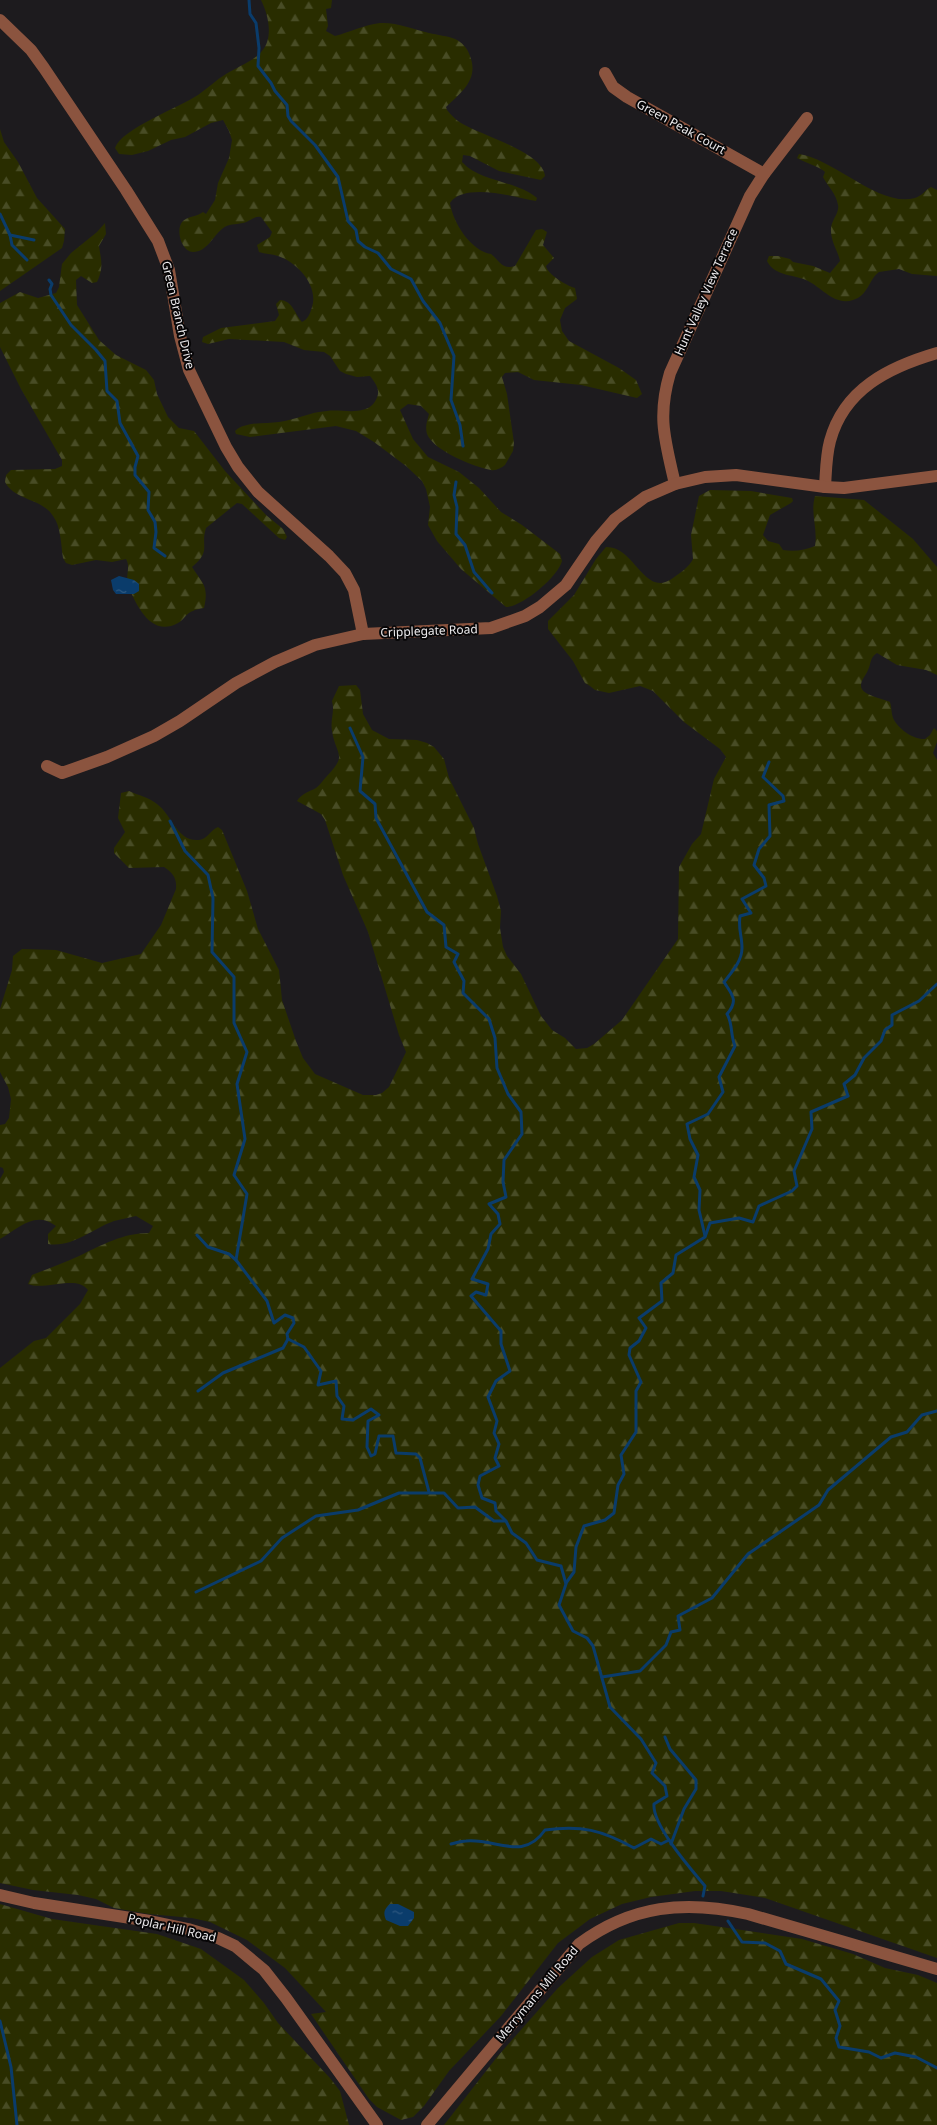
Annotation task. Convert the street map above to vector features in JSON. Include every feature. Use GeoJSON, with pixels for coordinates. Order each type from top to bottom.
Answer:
{"type":"FeatureCollection","features":[{"type":"Feature","properties":{"kind":"street","name":"Green Branch Drive"},"geometry":{"type":"LineString","coordinates":[[0,20],[31,50],[44,68],[158,241],[169,270],[186,362],[226,447],[238,467],[258,492],[329,556],[345,573],[354,590],[363,634]]}},
{"type":"Feature","properties":{"kind":"street","name":"Green Peak Court"},"geometry":{"type":"LineString","coordinates":[[605,73],[613,87],[627,97],[764,174]]}},
{"type":"Feature","properties":{"kind":"street","name":"Hunt Valley View Terrace"},"geometry":{"type":"LineString","coordinates":[[675,484],[662,415],[663,395],[670,373],[750,196],[764,174],[807,118]]}},
{"type":"Feature","properties":{"kind":"street"},"geometry":{"type":"LineString","coordinates":[[825,487],[830,440],[847,406],[860,390],[875,378],[893,368],[937,353]]}},
{"type":"Feature","properties":{"kind":"street","name":"Cripplegate Road"},"geometry":{"type":"LineString","coordinates":[[47,766],[62,773],[130,748],[180,722],[236,683],[275,662],[315,645],[363,634],[491,628],[525,616],[540,607],[566,585],[596,542],[615,519],[645,496],[675,484],[705,476],[736,475],[825,487],[863,486],[937,476]]}},
{"type":"Feature","properties":{"kind":"street","name":"Poplar Hill Road"},"geometry":{"type":"LineString","coordinates":[[0,1895],[34,1903],[159,1923],[218,1938],[235,1946],[264,1970],[377,2125]]}},
{"type":"Feature","properties":{"kind":"street","name":"Merrymans Mill Road"},"geometry":{"type":"LineString","coordinates":[[427,2125],[579,1944],[597,1930],[634,1914],[668,1907],[719,1908],[748,1914],[937,1969]]}},
{"type":"Feature","properties":{"kind":"green space"},"geometry":{"type":"Polygon","coordinates":[[[261,0],[332,0],[331,8],[326,9],[328,26],[326,31],[335,36],[368,25],[386,23],[452,38],[458,40],[464,46],[469,53],[472,64],[471,78],[463,90],[446,107],[447,110],[461,123],[534,159],[542,167],[545,176],[541,180],[499,171],[470,156],[463,155],[462,162],[469,169],[519,188],[537,198],[536,201],[503,194],[466,193],[450,203],[459,227],[477,248],[491,254],[507,267],[515,266],[536,230],[542,229],[547,232],[543,245],[554,258],[546,266],[547,269],[558,279],[575,288],[577,299],[565,308],[560,320],[562,331],[569,341],[619,368],[636,380],[642,394],[637,398],[581,385],[534,380],[518,372],[505,373],[502,377],[507,394],[514,443],[513,451],[505,465],[493,470],[465,462],[446,452],[431,440],[427,434],[426,426],[429,414],[421,406],[408,404],[400,410],[413,439],[428,457],[459,472],[479,488],[501,512],[522,525],[560,554],[562,561],[559,568],[547,583],[530,597],[513,606],[506,607],[461,569],[437,541],[428,525],[430,507],[422,481],[406,466],[374,442],[356,431],[336,426],[250,437],[236,434],[235,431],[239,428],[250,424],[274,423],[321,412],[359,411],[370,407],[374,403],[378,392],[370,376],[357,377],[340,371],[330,356],[324,352],[304,350],[284,342],[229,339],[208,344],[202,342],[203,337],[221,328],[275,321],[279,315],[276,304],[280,300],[291,305],[302,322],[310,314],[313,299],[309,283],[299,269],[276,255],[259,252],[257,245],[270,237],[272,232],[261,217],[225,227],[206,247],[198,251],[189,251],[182,244],[179,234],[181,224],[187,218],[203,212],[206,214],[215,200],[218,183],[229,158],[232,140],[223,120],[211,123],[185,137],[171,140],[148,151],[132,155],[119,154],[115,148],[128,133],[190,100],[222,76],[259,55],[266,45],[269,32],[268,19],[261,0]]]}},
{"type":"Feature","properties":{"kind":"green space"},"geometry":{"type":"Polygon","coordinates":[[[0,129],[4,142],[18,162],[37,198],[65,229],[62,248],[0,291],[0,129]]]}},
{"type":"Feature","properties":{"kind":"green space"},"geometry":{"type":"Polygon","coordinates":[[[799,154],[827,164],[872,190],[887,196],[901,199],[915,198],[931,187],[937,190],[937,276],[912,274],[899,269],[879,272],[858,298],[840,301],[808,281],[775,270],[767,261],[769,256],[790,259],[793,262],[813,266],[830,273],[840,261],[831,231],[838,208],[837,201],[823,177],[825,172],[797,158],[799,154]]]}},
{"type":"Feature","properties":{"kind":"green space"},"geometry":{"type":"Polygon","coordinates":[[[105,223],[106,234],[99,246],[101,272],[97,282],[92,283],[81,276],[76,280],[77,305],[99,340],[116,355],[146,370],[154,380],[157,394],[168,417],[179,428],[194,431],[225,471],[266,515],[283,529],[287,537],[285,540],[279,538],[242,504],[237,503],[206,528],[204,552],[202,557],[192,567],[204,586],[206,595],[204,608],[187,614],[180,622],[168,626],[152,623],[140,610],[128,585],[128,565],[126,559],[112,562],[96,560],[72,565],[66,563],[63,558],[58,525],[53,516],[42,506],[15,493],[5,482],[6,475],[11,470],[55,469],[62,466],[62,460],[21,389],[0,347],[0,303],[20,292],[38,298],[56,293],[59,287],[62,264],[71,253],[105,223]]]}},
{"type":"Feature","properties":{"kind":"green space"},"geometry":{"type":"Polygon","coordinates":[[[710,490],[751,491],[792,498],[793,501],[791,503],[770,515],[763,535],[768,541],[779,544],[783,550],[787,551],[807,549],[815,546],[816,533],[813,509],[815,496],[864,500],[913,539],[937,567],[937,675],[926,670],[897,665],[877,653],[872,659],[861,685],[868,694],[890,702],[895,722],[907,733],[916,738],[925,739],[934,728],[937,731],[937,742],[933,753],[937,760],[937,1958],[765,1898],[721,1891],[695,1891],[651,1897],[622,1904],[590,1919],[558,1943],[501,2016],[449,2071],[424,2106],[413,2117],[401,2120],[377,2107],[369,2099],[311,2014],[326,2012],[285,1968],[247,1940],[210,1922],[114,1908],[96,1899],[78,1895],[33,1890],[0,1883],[0,1368],[34,1341],[46,1338],[80,1304],[88,1290],[83,1285],[76,1283],[35,1286],[28,1284],[32,1275],[73,1259],[113,1240],[130,1235],[149,1233],[153,1226],[136,1216],[106,1224],[74,1241],[48,1244],[48,1234],[56,1226],[41,1220],[34,1220],[27,1222],[0,1239],[0,1179],[4,1172],[3,1168],[0,1167],[0,1125],[5,1124],[9,1118],[11,1099],[8,1087],[0,1072],[0,1009],[12,970],[13,956],[22,949],[56,950],[102,963],[141,954],[161,925],[176,889],[174,876],[164,867],[129,868],[114,853],[114,848],[125,832],[118,818],[121,793],[129,791],[157,804],[185,837],[199,840],[218,827],[222,830],[247,891],[258,929],[279,970],[282,1000],[296,1041],[303,1058],[315,1074],[363,1095],[376,1095],[389,1087],[406,1052],[399,1035],[368,932],[343,875],[325,820],[321,814],[297,801],[303,794],[317,787],[337,763],[339,755],[332,727],[332,701],[339,686],[356,685],[360,690],[363,714],[372,730],[389,739],[417,740],[427,743],[434,747],[444,759],[449,778],[474,828],[497,896],[501,911],[500,928],[503,947],[507,956],[521,974],[541,1016],[552,1030],[565,1038],[576,1049],[587,1048],[594,1044],[622,1020],[678,939],[679,867],[692,844],[701,834],[714,779],[726,757],[720,749],[684,722],[653,691],[640,686],[609,693],[595,690],[585,683],[573,661],[548,629],[548,621],[574,595],[596,559],[606,547],[616,549],[625,554],[654,582],[663,583],[681,572],[693,559],[691,535],[699,496],[710,490]]]}},
{"type":"Feature","properties":{"kind":"green space"},"geometry":{"type":"Polygon","coordinates":[[[0,1904],[52,1919],[157,1934],[201,1949],[244,1980],[278,2023],[330,2078],[340,2091],[349,2125],[0,2125],[0,1904]]]}},
{"type":"Feature","properties":{"kind":"green space"},"geometry":{"type":"Polygon","coordinates":[[[679,1923],[694,1923],[802,1939],[853,1954],[885,1968],[918,1975],[937,1983],[937,2125],[444,2125],[497,2057],[558,1988],[592,1957],[619,1940],[679,1923]]]}},
{"type":"Feature","properties":{"kind":"water"},"geometry":{"type":"Polygon","coordinates":[[[119,576],[134,580],[139,584],[139,591],[134,594],[116,594],[111,580],[119,576]]]}},
{"type":"Feature","properties":{"kind":"water"},"geometry":{"type":"Polygon","coordinates":[[[390,1904],[398,1904],[414,1912],[414,1918],[408,1926],[400,1926],[386,1920],[385,1911],[390,1904]]]}},
{"type":"Feature","properties":{"kind":"waterway"},"geometry":{"type":"LineString","coordinates":[[249,0],[250,14],[256,23],[259,48],[258,66],[287,105],[288,116],[291,121],[315,145],[338,177],[348,221],[356,230],[358,241],[365,247],[378,253],[391,269],[411,279],[423,301],[440,323],[454,356],[451,400],[460,425],[463,446]]}},
{"type":"Feature","properties":{"kind":"waterway"},"geometry":{"type":"LineString","coordinates":[[0,214],[10,235],[12,245],[27,260]]}},
{"type":"Feature","properties":{"kind":"waterway"},"geometry":{"type":"LineString","coordinates":[[10,235],[34,240]]}},
{"type":"Feature","properties":{"kind":"waterway"},"geometry":{"type":"LineString","coordinates":[[49,280],[52,284],[50,289],[51,295],[71,325],[105,361],[107,391],[117,401],[120,423],[138,456],[135,475],[149,492],[148,510],[155,522],[156,532],[154,548],[165,556]]}},
{"type":"Feature","properties":{"kind":"waterway"},"geometry":{"type":"LineString","coordinates":[[456,482],[454,495],[457,507],[456,534],[465,545],[474,572],[492,593]]}},
{"type":"Feature","properties":{"kind":"waterway"},"geometry":{"type":"LineString","coordinates":[[350,728],[363,757],[360,791],[375,804],[376,818],[427,912],[444,925],[446,947],[458,954],[454,962],[464,981],[463,993],[489,1019],[495,1038],[497,1068],[508,1094],[521,1112],[522,1134],[504,1160],[503,1182],[506,1197],[489,1204],[498,1214],[500,1224],[491,1234],[488,1249],[472,1279],[488,1284],[486,1295],[476,1292],[471,1296],[501,1331],[501,1344],[510,1371],[496,1381],[488,1397],[497,1421],[494,1433],[499,1444],[495,1458],[499,1466],[480,1476],[478,1485],[482,1498],[495,1503],[496,1511],[506,1521],[512,1533],[526,1543],[537,1560],[561,1566],[566,1584],[559,1605],[573,1631],[587,1638],[593,1646],[610,1707],[641,1739],[656,1763],[652,1773],[665,1786],[667,1796],[654,1804],[655,1813],[666,1835],[705,1886],[703,1896]]}},
{"type":"Feature","properties":{"kind":"waterway"},"geometry":{"type":"LineString","coordinates":[[705,1236],[699,1210],[700,1190],[694,1177],[698,1155],[690,1139],[687,1124],[708,1114],[723,1092],[719,1077],[735,1046],[727,1014],[733,1005],[733,998],[724,982],[736,966],[742,953],[740,916],[751,913],[742,899],[766,886],[764,878],[754,865],[759,849],[770,836],[769,805],[784,801],[783,796],[763,777],[769,762]]}},
{"type":"Feature","properties":{"kind":"waterway"},"geometry":{"type":"LineString","coordinates":[[170,821],[185,851],[208,875],[213,898],[212,952],[234,977],[234,1023],[247,1052],[237,1084],[245,1139],[234,1175],[247,1194],[236,1260]]}},
{"type":"Feature","properties":{"kind":"waterway"},"geometry":{"type":"LineString","coordinates":[[566,1583],[574,1572],[576,1547],[584,1526],[605,1520],[614,1513],[618,1485],[624,1474],[621,1455],[636,1432],[636,1391],[641,1382],[629,1355],[630,1348],[639,1341],[646,1328],[639,1318],[662,1301],[661,1283],[673,1273],[676,1255],[705,1237],[710,1223],[739,1218],[753,1222],[759,1206],[792,1191],[797,1186],[794,1171],[812,1129],[811,1112],[848,1096],[844,1084],[855,1075],[864,1058],[881,1041],[885,1030],[892,1025],[892,1015],[919,1001],[937,984]]}},
{"type":"Feature","properties":{"kind":"waterway"},"geometry":{"type":"LineString","coordinates":[[197,1235],[208,1247],[229,1254],[236,1260],[267,1301],[274,1323],[285,1315],[293,1318],[294,1323],[287,1334],[288,1339]]}},
{"type":"Feature","properties":{"kind":"waterway"},"geometry":{"type":"LineString","coordinates":[[288,1339],[304,1347],[321,1371],[318,1385],[336,1381],[337,1396],[344,1406],[342,1419],[353,1420],[371,1409],[379,1415],[368,1421],[367,1447],[371,1456],[375,1454],[379,1436],[393,1436],[396,1453],[416,1454],[420,1458],[429,1492]]}},
{"type":"Feature","properties":{"kind":"waterway"},"geometry":{"type":"LineString","coordinates":[[198,1391],[223,1373],[283,1348],[288,1339]]}},
{"type":"Feature","properties":{"kind":"waterway"},"geometry":{"type":"LineString","coordinates":[[602,1677],[640,1671],[666,1645],[671,1632],[680,1630],[678,1616],[712,1598],[748,1554],[819,1505],[828,1490],[891,1437],[907,1432],[922,1415],[937,1411]]}},
{"type":"Feature","properties":{"kind":"waterway"},"geometry":{"type":"LineString","coordinates":[[196,1592],[261,1561],[282,1538],[316,1516],[358,1510],[399,1493],[444,1493],[458,1508],[475,1507],[494,1521],[505,1521]]}},
{"type":"Feature","properties":{"kind":"waterway"},"geometry":{"type":"LineString","coordinates":[[665,1737],[670,1749],[696,1780],[696,1789],[684,1809],[671,1844]]}},
{"type":"Feature","properties":{"kind":"waterway"},"geometry":{"type":"LineString","coordinates":[[451,1844],[477,1841],[518,1847],[528,1845],[537,1840],[545,1830],[570,1828],[601,1833],[634,1848],[651,1839],[661,1844],[669,1840]]}},
{"type":"Feature","properties":{"kind":"waterway"},"geometry":{"type":"LineString","coordinates":[[728,1921],[742,1942],[765,1943],[780,1951],[786,1964],[821,1979],[839,2001],[835,2010],[840,2026],[836,2038],[839,2047],[869,2052],[881,2058],[895,2053],[916,2057],[937,2068]]}},
{"type":"Feature","properties":{"kind":"waterway"},"geometry":{"type":"LineString","coordinates":[[0,2021],[11,2067],[17,2125]]}}]}
